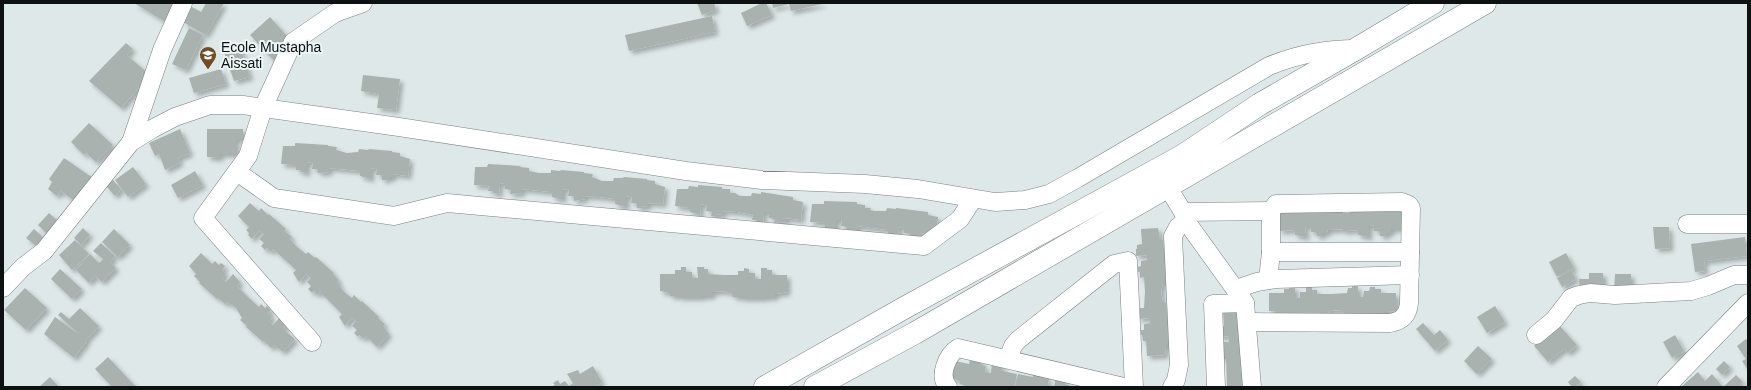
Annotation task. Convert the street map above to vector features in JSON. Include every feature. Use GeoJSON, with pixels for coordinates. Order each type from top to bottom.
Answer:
{"type":"FeatureCollection","features":[{"type":"Feature","properties":{"kind":"main road"},"geometry":{"type":"LineString","coordinates":[[765,387],[904,308],[1182,156],[1217,131],[1260,104],[1356,50],[1433,3]]}},
{"type":"Feature","properties":{"kind":"main road"},"geometry":{"type":"LineString","coordinates":[[815,387],[915,332],[1485,3]]}},
{"type":"Feature","properties":{"kind":"main road"},"geometry":{"type":"LineString","coordinates":[[1217,131],[1229,150]]}},
{"type":"Feature","properties":{"kind":"street"},"geometry":{"type":"LineString","coordinates":[[3,288],[23,267],[44,251],[131,142],[162,50],[183,3]]}},
{"type":"Feature","properties":{"kind":"street"},"geometry":{"type":"LineString","coordinates":[[312,342],[203,218],[248,156],[263,108],[293,42],[335,13],[363,3]]}},
{"type":"Feature","properties":{"kind":"street"},"geometry":{"type":"LineString","coordinates":[[131,142],[175,117],[210,105],[243,105],[399,127],[686,171],[762,180],[865,184],[918,189],[995,202],[1025,200],[1049,194],[1269,66],[1303,54],[1320,51],[1356,50]]}},
{"type":"Feature","properties":{"kind":"street"},"geometry":{"type":"LineString","coordinates":[[237,172],[274,198],[394,216],[447,203],[924,246],[960,219],[973,199]]}},
{"type":"Feature","properties":{"kind":"street"},"geometry":{"type":"LineString","coordinates":[[1166,186],[1184,216],[1241,296],[1247,322],[1252,387]]}},
{"type":"Feature","properties":{"kind":"street"},"geometry":{"type":"LineString","coordinates":[[1247,322],[1396,322],[1401,319],[1408,309],[1411,208],[1406,203],[1279,203],[1273,206],[1271,211],[1271,252],[1268,280]]}},
{"type":"Feature","properties":{"kind":"street"},"geometry":{"type":"LineString","coordinates":[[1184,216],[1271,211]]}},
{"type":"Feature","properties":{"kind":"street"},"geometry":{"type":"LineString","coordinates":[[1172,387],[1176,380],[1179,365],[1173,236],[1184,216]]}},
{"type":"Feature","properties":{"kind":"street"},"geometry":{"type":"LineString","coordinates":[[1687,224],[1748,224]]}},
{"type":"Feature","properties":{"kind":"street"},"geometry":{"type":"LineString","coordinates":[[1271,252],[1410,252]]}},
{"type":"Feature","properties":{"kind":"street"},"geometry":{"type":"LineString","coordinates":[[1008,359],[1013,346],[1018,340],[1114,264],[1128,261],[1134,387]]}},
{"type":"Feature","properties":{"kind":"street"},"geometry":{"type":"LineString","coordinates":[[1216,387],[1213,304],[1241,296],[1268,280],[1410,275]]}},
{"type":"Feature","properties":{"kind":"street"},"geometry":{"type":"LineString","coordinates":[[1536,335],[1554,320],[1571,298],[1579,295],[1590,293],[1614,296],[1691,291],[1708,286],[1734,275],[1748,275]]}},
{"type":"Feature","properties":{"kind":"street"},"geometry":{"type":"LineString","coordinates":[[1666,387],[1748,303]]}},
{"type":"Feature","properties":{"kind":"street"},"geometry":{"type":"LineString","coordinates":[[948,387],[943,376],[949,356],[958,348],[1124,387]]}},
{"type":"Feature","properties":{"kind":"building"},"geometry":{"type":"Polygon","coordinates":[[[134,3],[174,3],[167,23],[134,3]]]}},
{"type":"Feature","properties":{"kind":"building"},"geometry":{"type":"Polygon","coordinates":[[[206,3],[224,3],[206,35],[183,22],[192,7],[201,12],[206,3]]]}},
{"type":"Feature","properties":{"kind":"building"},"geometry":{"type":"Polygon","coordinates":[[[697,3],[714,3],[716,10],[702,15],[697,3]]]}},
{"type":"Feature","properties":{"kind":"building"},"geometry":{"type":"Polygon","coordinates":[[[762,3],[766,3],[772,15],[747,26],[741,13],[762,3]]]}},
{"type":"Feature","properties":{"kind":"building"},"geometry":{"type":"Polygon","coordinates":[[[772,3],[822,4],[791,11],[789,4],[773,8],[772,3]]]}},
{"type":"Feature","properties":{"kind":"building"},"geometry":{"type":"Polygon","coordinates":[[[712,16],[715,32],[629,51],[625,35],[712,16]]]}},
{"type":"Feature","properties":{"kind":"building"},"geometry":{"type":"Polygon","coordinates":[[[270,17],[295,45],[275,62],[250,35],[270,17]]]}},
{"type":"Feature","properties":{"kind":"building"},"geometry":{"type":"Polygon","coordinates":[[[189,28],[203,35],[186,70],[172,64],[189,28]]]}},
{"type":"Feature","properties":{"kind":"building"},"geometry":{"type":"Polygon","coordinates":[[[126,43],[133,49],[127,55],[150,75],[121,108],[89,81],[126,43]]]}},
{"type":"Feature","properties":{"kind":"building"},"geometry":{"type":"Polygon","coordinates":[[[240,47],[250,77],[234,81],[224,52],[240,47]]]}},
{"type":"Feature","properties":{"kind":"building"},"geometry":{"type":"Polygon","coordinates":[[[221,69],[226,84],[194,93],[189,78],[221,69]]]}},
{"type":"Feature","properties":{"kind":"building"},"geometry":{"type":"Polygon","coordinates":[[[363,75],[400,79],[396,110],[377,108],[379,94],[361,91],[363,75]]]}},
{"type":"Feature","properties":{"kind":"building"},"geometry":{"type":"Polygon","coordinates":[[[89,123],[113,145],[96,162],[86,153],[84,155],[71,142],[89,123]]]}},
{"type":"Feature","properties":{"kind":"building"},"geometry":{"type":"Polygon","coordinates":[[[180,129],[190,153],[178,158],[180,163],[165,170],[159,154],[155,156],[149,143],[180,129]]]}},
{"type":"Feature","properties":{"kind":"building"},"geometry":{"type":"Polygon","coordinates":[[[207,129],[243,129],[243,139],[236,139],[236,154],[220,154],[220,158],[207,157],[207,129]]]}},
{"type":"Feature","properties":{"kind":"building"},"geometry":{"type":"Polygon","coordinates":[[[295,143],[328,145],[337,147],[336,150],[347,153],[358,152],[359,149],[369,149],[400,153],[400,156],[410,159],[408,176],[393,174],[393,178],[382,180],[382,175],[376,175],[377,169],[371,168],[371,179],[360,176],[360,171],[329,168],[329,172],[318,173],[318,169],[312,169],[313,163],[307,162],[307,173],[300,172],[301,170],[296,170],[296,165],[281,164],[283,146],[295,146],[295,143]]]}},
{"type":"Feature","properties":{"kind":"building"},"geometry":{"type":"Polygon","coordinates":[[[64,158],[93,178],[76,202],[61,191],[57,196],[48,189],[52,182],[49,179],[64,158]]]}},
{"type":"Feature","properties":{"kind":"building"},"geometry":{"type":"Polygon","coordinates":[[[488,164],[521,166],[520,167],[529,168],[529,171],[539,173],[551,173],[551,170],[584,172],[593,174],[592,177],[602,181],[613,181],[614,178],[624,177],[647,179],[655,181],[655,184],[665,187],[663,204],[648,203],[648,207],[642,206],[642,208],[637,208],[637,203],[631,203],[632,197],[626,196],[626,207],[615,204],[615,199],[600,197],[585,196],[585,199],[574,201],[574,196],[568,196],[569,190],[563,189],[563,200],[552,197],[552,192],[522,189],[522,193],[510,194],[511,190],[505,189],[505,184],[500,183],[499,194],[493,193],[493,191],[488,191],[489,186],[474,185],[475,167],[487,167],[488,164]]]}},
{"type":"Feature","properties":{"kind":"building"},"geometry":{"type":"Polygon","coordinates":[[[133,167],[146,184],[128,197],[115,180],[133,167]]]}},
{"type":"Feature","properties":{"kind":"building"},"geometry":{"type":"Polygon","coordinates":[[[195,171],[203,185],[178,198],[171,185],[195,171]]]}},
{"type":"Feature","properties":{"kind":"building"},"geometry":{"type":"Polygon","coordinates":[[[113,180],[121,189],[115,196],[106,186],[113,180]]]}},
{"type":"Feature","properties":{"kind":"building"},"geometry":{"type":"Polygon","coordinates":[[[698,185],[730,189],[730,193],[735,193],[740,196],[751,196],[752,193],[761,194],[761,192],[793,197],[793,200],[803,202],[801,220],[786,218],[786,222],[774,223],[775,219],[769,218],[769,212],[764,212],[763,222],[757,222],[757,220],[752,220],[753,215],[738,212],[723,211],[723,215],[717,214],[717,217],[711,216],[712,212],[706,211],[707,205],[701,204],[700,215],[690,212],[690,208],[675,206],[677,189],[688,189],[689,186],[698,187],[698,185]]]}},
{"type":"Feature","properties":{"kind":"building"},"geometry":{"type":"Polygon","coordinates":[[[824,201],[857,202],[857,204],[865,205],[865,208],[871,208],[870,210],[875,211],[886,211],[887,208],[896,208],[928,212],[928,215],[938,217],[936,235],[921,233],[921,237],[909,238],[910,234],[904,233],[904,228],[899,227],[898,238],[888,235],[888,230],[858,226],[858,230],[852,230],[852,232],[847,231],[847,227],[841,226],[842,220],[836,220],[836,231],[829,230],[829,228],[825,228],[825,223],[810,222],[812,204],[824,204],[824,201]]]}},
{"type":"Feature","properties":{"kind":"building"},"geometry":{"type":"Polygon","coordinates":[[[250,203],[259,211],[261,208],[286,229],[285,231],[292,237],[290,239],[297,247],[306,254],[308,252],[315,258],[316,257],[334,273],[333,274],[339,280],[337,282],[343,291],[352,298],[354,295],[379,317],[378,318],[385,324],[383,326],[389,334],[377,347],[366,336],[364,339],[359,335],[358,337],[354,333],[357,330],[352,326],[356,321],[352,318],[345,326],[339,317],[342,314],[320,292],[318,295],[314,291],[312,293],[308,289],[311,286],[307,282],[311,278],[306,274],[299,282],[293,273],[296,270],[273,249],[271,252],[267,248],[265,250],[261,246],[264,243],[259,239],[264,234],[259,231],[252,239],[248,235],[249,233],[246,230],[249,227],[238,216],[250,203]]]}},
{"type":"Feature","properties":{"kind":"building"},"geometry":{"type":"Polygon","coordinates":[[[1354,208],[1406,211],[1406,229],[1391,229],[1391,233],[1386,233],[1386,236],[1380,236],[1380,231],[1374,231],[1374,225],[1369,226],[1369,237],[1358,235],[1358,230],[1343,231],[1343,229],[1327,230],[1328,233],[1322,233],[1322,236],[1317,236],[1316,232],[1311,232],[1310,226],[1305,226],[1306,237],[1295,235],[1294,230],[1279,231],[1279,213],[1349,213],[1354,208]]]}},
{"type":"Feature","properties":{"kind":"building"},"geometry":{"type":"Polygon","coordinates":[[[49,213],[59,222],[47,234],[38,225],[49,213]]]}},
{"type":"Feature","properties":{"kind":"building"},"geometry":{"type":"Polygon","coordinates":[[[1653,227],[1669,227],[1670,248],[1655,249],[1653,227]]]}},
{"type":"Feature","properties":{"kind":"building"},"geometry":{"type":"Polygon","coordinates":[[[83,228],[90,235],[81,245],[74,238],[83,228]]]}},
{"type":"Feature","properties":{"kind":"building"},"geometry":{"type":"Polygon","coordinates":[[[1158,228],[1160,240],[1163,240],[1165,249],[1167,273],[1165,273],[1166,282],[1163,282],[1161,292],[1163,303],[1166,303],[1167,313],[1168,312],[1170,336],[1168,336],[1169,345],[1166,345],[1165,355],[1147,356],[1146,341],[1143,341],[1142,335],[1140,335],[1140,330],[1144,330],[1144,324],[1150,323],[1149,318],[1138,319],[1140,308],[1144,308],[1145,292],[1144,277],[1140,278],[1140,272],[1137,272],[1137,267],[1141,266],[1141,261],[1147,260],[1147,255],[1136,256],[1136,249],[1137,245],[1142,244],[1141,229],[1158,228]]]}},
{"type":"Feature","properties":{"kind":"building"},"geometry":{"type":"Polygon","coordinates":[[[34,229],[44,238],[36,246],[26,238],[34,229]]]}},
{"type":"Feature","properties":{"kind":"building"},"geometry":{"type":"Polygon","coordinates":[[[114,229],[130,245],[118,257],[102,242],[114,229]]]}},
{"type":"Feature","properties":{"kind":"building"},"geometry":{"type":"Polygon","coordinates":[[[1745,237],[1747,256],[1704,261],[1705,271],[1695,272],[1691,244],[1745,237]]]}},
{"type":"Feature","properties":{"kind":"building"},"geometry":{"type":"Polygon","coordinates":[[[75,240],[89,254],[72,270],[59,255],[75,240]]]}},
{"type":"Feature","properties":{"kind":"building"},"geometry":{"type":"Polygon","coordinates":[[[101,243],[115,256],[110,262],[116,268],[102,282],[95,276],[89,283],[76,270],[90,254],[99,263],[103,259],[93,251],[101,243]]]}},
{"type":"Feature","properties":{"kind":"building"},"geometry":{"type":"Polygon","coordinates":[[[201,253],[212,264],[215,261],[219,265],[221,263],[225,266],[222,270],[226,274],[222,278],[226,282],[233,274],[240,282],[237,286],[248,297],[259,307],[261,304],[265,308],[267,306],[271,310],[268,313],[272,317],[269,321],[273,325],[280,317],[286,326],[283,329],[295,339],[283,352],[274,345],[271,348],[264,341],[263,342],[240,320],[242,318],[236,308],[227,302],[225,304],[218,298],[217,299],[199,283],[200,282],[194,276],[196,274],[189,266],[201,253]]]}},
{"type":"Feature","properties":{"kind":"building"},"geometry":{"type":"Polygon","coordinates":[[[1566,253],[1574,268],[1557,277],[1549,262],[1566,253]]]}},
{"type":"Feature","properties":{"kind":"building"},"geometry":{"type":"Polygon","coordinates":[[[681,267],[686,267],[686,272],[692,272],[692,278],[698,278],[697,267],[704,267],[704,269],[708,269],[708,274],[724,275],[738,275],[738,271],[744,271],[744,268],[749,269],[749,273],[755,273],[755,279],[761,279],[761,268],[767,268],[767,270],[772,270],[772,275],[787,275],[787,292],[775,294],[775,297],[742,298],[733,297],[733,294],[723,291],[712,292],[712,296],[679,297],[670,296],[670,293],[660,291],[660,274],[675,274],[675,270],[681,270],[681,267]]]}},
{"type":"Feature","properties":{"kind":"building"},"geometry":{"type":"Polygon","coordinates":[[[60,269],[82,289],[72,299],[51,279],[60,269]]]}},
{"type":"Feature","properties":{"kind":"building"},"geometry":{"type":"Polygon","coordinates":[[[1571,270],[1576,279],[1562,287],[1557,278],[1571,270]]]}},
{"type":"Feature","properties":{"kind":"building"},"geometry":{"type":"Polygon","coordinates":[[[1589,273],[1603,273],[1603,292],[1580,293],[1579,279],[1589,279],[1589,273]]]}},
{"type":"Feature","properties":{"kind":"building"},"geometry":{"type":"Polygon","coordinates":[[[1615,274],[1631,274],[1631,294],[1614,293],[1615,274]]]}},
{"type":"Feature","properties":{"kind":"building"},"geometry":{"type":"Polygon","coordinates":[[[1352,286],[1358,286],[1358,297],[1363,297],[1364,291],[1369,291],[1370,287],[1381,289],[1381,293],[1396,293],[1396,311],[1386,312],[1386,315],[1344,314],[1344,311],[1333,310],[1328,313],[1322,313],[1322,316],[1281,315],[1281,312],[1269,311],[1269,293],[1284,293],[1284,289],[1295,287],[1295,298],[1300,298],[1300,292],[1306,292],[1306,287],[1312,287],[1312,290],[1317,290],[1317,294],[1332,294],[1347,293],[1348,288],[1352,288],[1352,286]]]}},
{"type":"Feature","properties":{"kind":"building"},"geometry":{"type":"Polygon","coordinates":[[[25,288],[47,308],[26,330],[4,310],[25,288]]]}},
{"type":"Feature","properties":{"kind":"building"},"geometry":{"type":"Polygon","coordinates":[[[1495,306],[1505,322],[1487,333],[1477,317],[1495,306]]]}},
{"type":"Feature","properties":{"kind":"building"},"geometry":{"type":"Polygon","coordinates":[[[80,308],[99,326],[86,340],[87,341],[74,358],[44,334],[55,317],[80,335],[58,315],[61,312],[69,319],[80,308]]]}},
{"type":"Feature","properties":{"kind":"building"},"geometry":{"type":"Polygon","coordinates":[[[1241,310],[1248,387],[1227,387],[1226,359],[1222,359],[1219,348],[1224,348],[1223,342],[1229,342],[1229,336],[1218,337],[1219,326],[1224,326],[1223,311],[1241,310]]]}},
{"type":"Feature","properties":{"kind":"building"},"geometry":{"type":"Polygon","coordinates":[[[1423,323],[1434,335],[1440,330],[1448,340],[1435,351],[1416,329],[1423,323]]]}},
{"type":"Feature","properties":{"kind":"building"},"geometry":{"type":"Polygon","coordinates":[[[1558,324],[1577,345],[1568,353],[1564,349],[1548,362],[1534,346],[1558,324]]]}},
{"type":"Feature","properties":{"kind":"building"},"geometry":{"type":"Polygon","coordinates":[[[1675,335],[1684,351],[1672,358],[1663,342],[1675,335]]]}},
{"type":"Feature","properties":{"kind":"building"},"geometry":{"type":"Polygon","coordinates":[[[1746,339],[1748,341],[1748,370],[1742,361],[1746,359],[1737,346],[1746,339]]]}},
{"type":"Feature","properties":{"kind":"building"},"geometry":{"type":"Polygon","coordinates":[[[1478,346],[1492,359],[1477,374],[1464,361],[1478,346]]]}},
{"type":"Feature","properties":{"kind":"building"},"geometry":{"type":"Polygon","coordinates":[[[108,357],[136,387],[112,387],[95,369],[108,357]]]}},
{"type":"Feature","properties":{"kind":"building"},"geometry":{"type":"Polygon","coordinates":[[[976,359],[981,360],[981,365],[986,366],[985,372],[991,373],[992,362],[1003,366],[1002,371],[1017,374],[1014,387],[968,387],[960,384],[960,381],[951,378],[955,361],[969,364],[970,360],[976,361],[976,359]]]}},
{"type":"Feature","properties":{"kind":"building"},"geometry":{"type":"Polygon","coordinates":[[[1724,361],[1730,367],[1722,375],[1716,369],[1724,361]]]}},
{"type":"Feature","properties":{"kind":"building"},"geometry":{"type":"Polygon","coordinates":[[[593,366],[602,382],[595,387],[550,387],[555,385],[553,383],[558,380],[560,384],[565,381],[569,386],[573,383],[567,374],[578,370],[580,374],[593,366]]]}},
{"type":"Feature","properties":{"kind":"building"},"geometry":{"type":"Polygon","coordinates":[[[1698,372],[1705,381],[1712,374],[1723,387],[1682,386],[1698,372]]]}},
{"type":"Feature","properties":{"kind":"building"},"geometry":{"type":"Polygon","coordinates":[[[1018,374],[1033,377],[1033,374],[1045,374],[1044,378],[1049,379],[1048,385],[1053,387],[1015,387],[1018,374]]]}},
{"type":"Feature","properties":{"kind":"building"},"geometry":{"type":"Polygon","coordinates":[[[1736,375],[1743,382],[1738,387],[1723,387],[1736,375]]]}},
{"type":"Feature","properties":{"kind":"building"},"geometry":{"type":"Polygon","coordinates":[[[1056,376],[1066,380],[1065,384],[1074,387],[1054,387],[1056,376]]]}},
{"type":"Feature","properties":{"kind":"building"},"geometry":{"type":"Polygon","coordinates":[[[1575,376],[1581,382],[1575,387],[1572,387],[1568,382],[1575,376]]]}},
{"type":"Feature","properties":{"kind":"building"},"geometry":{"type":"Polygon","coordinates":[[[50,377],[59,387],[39,387],[50,377]]]}},
{"type":"Feature","properties":{"kind":"place","name":"Ecole Mustapha Aissati"},"geometry":{"type":"Point","coordinates":[208,70]}}]}
